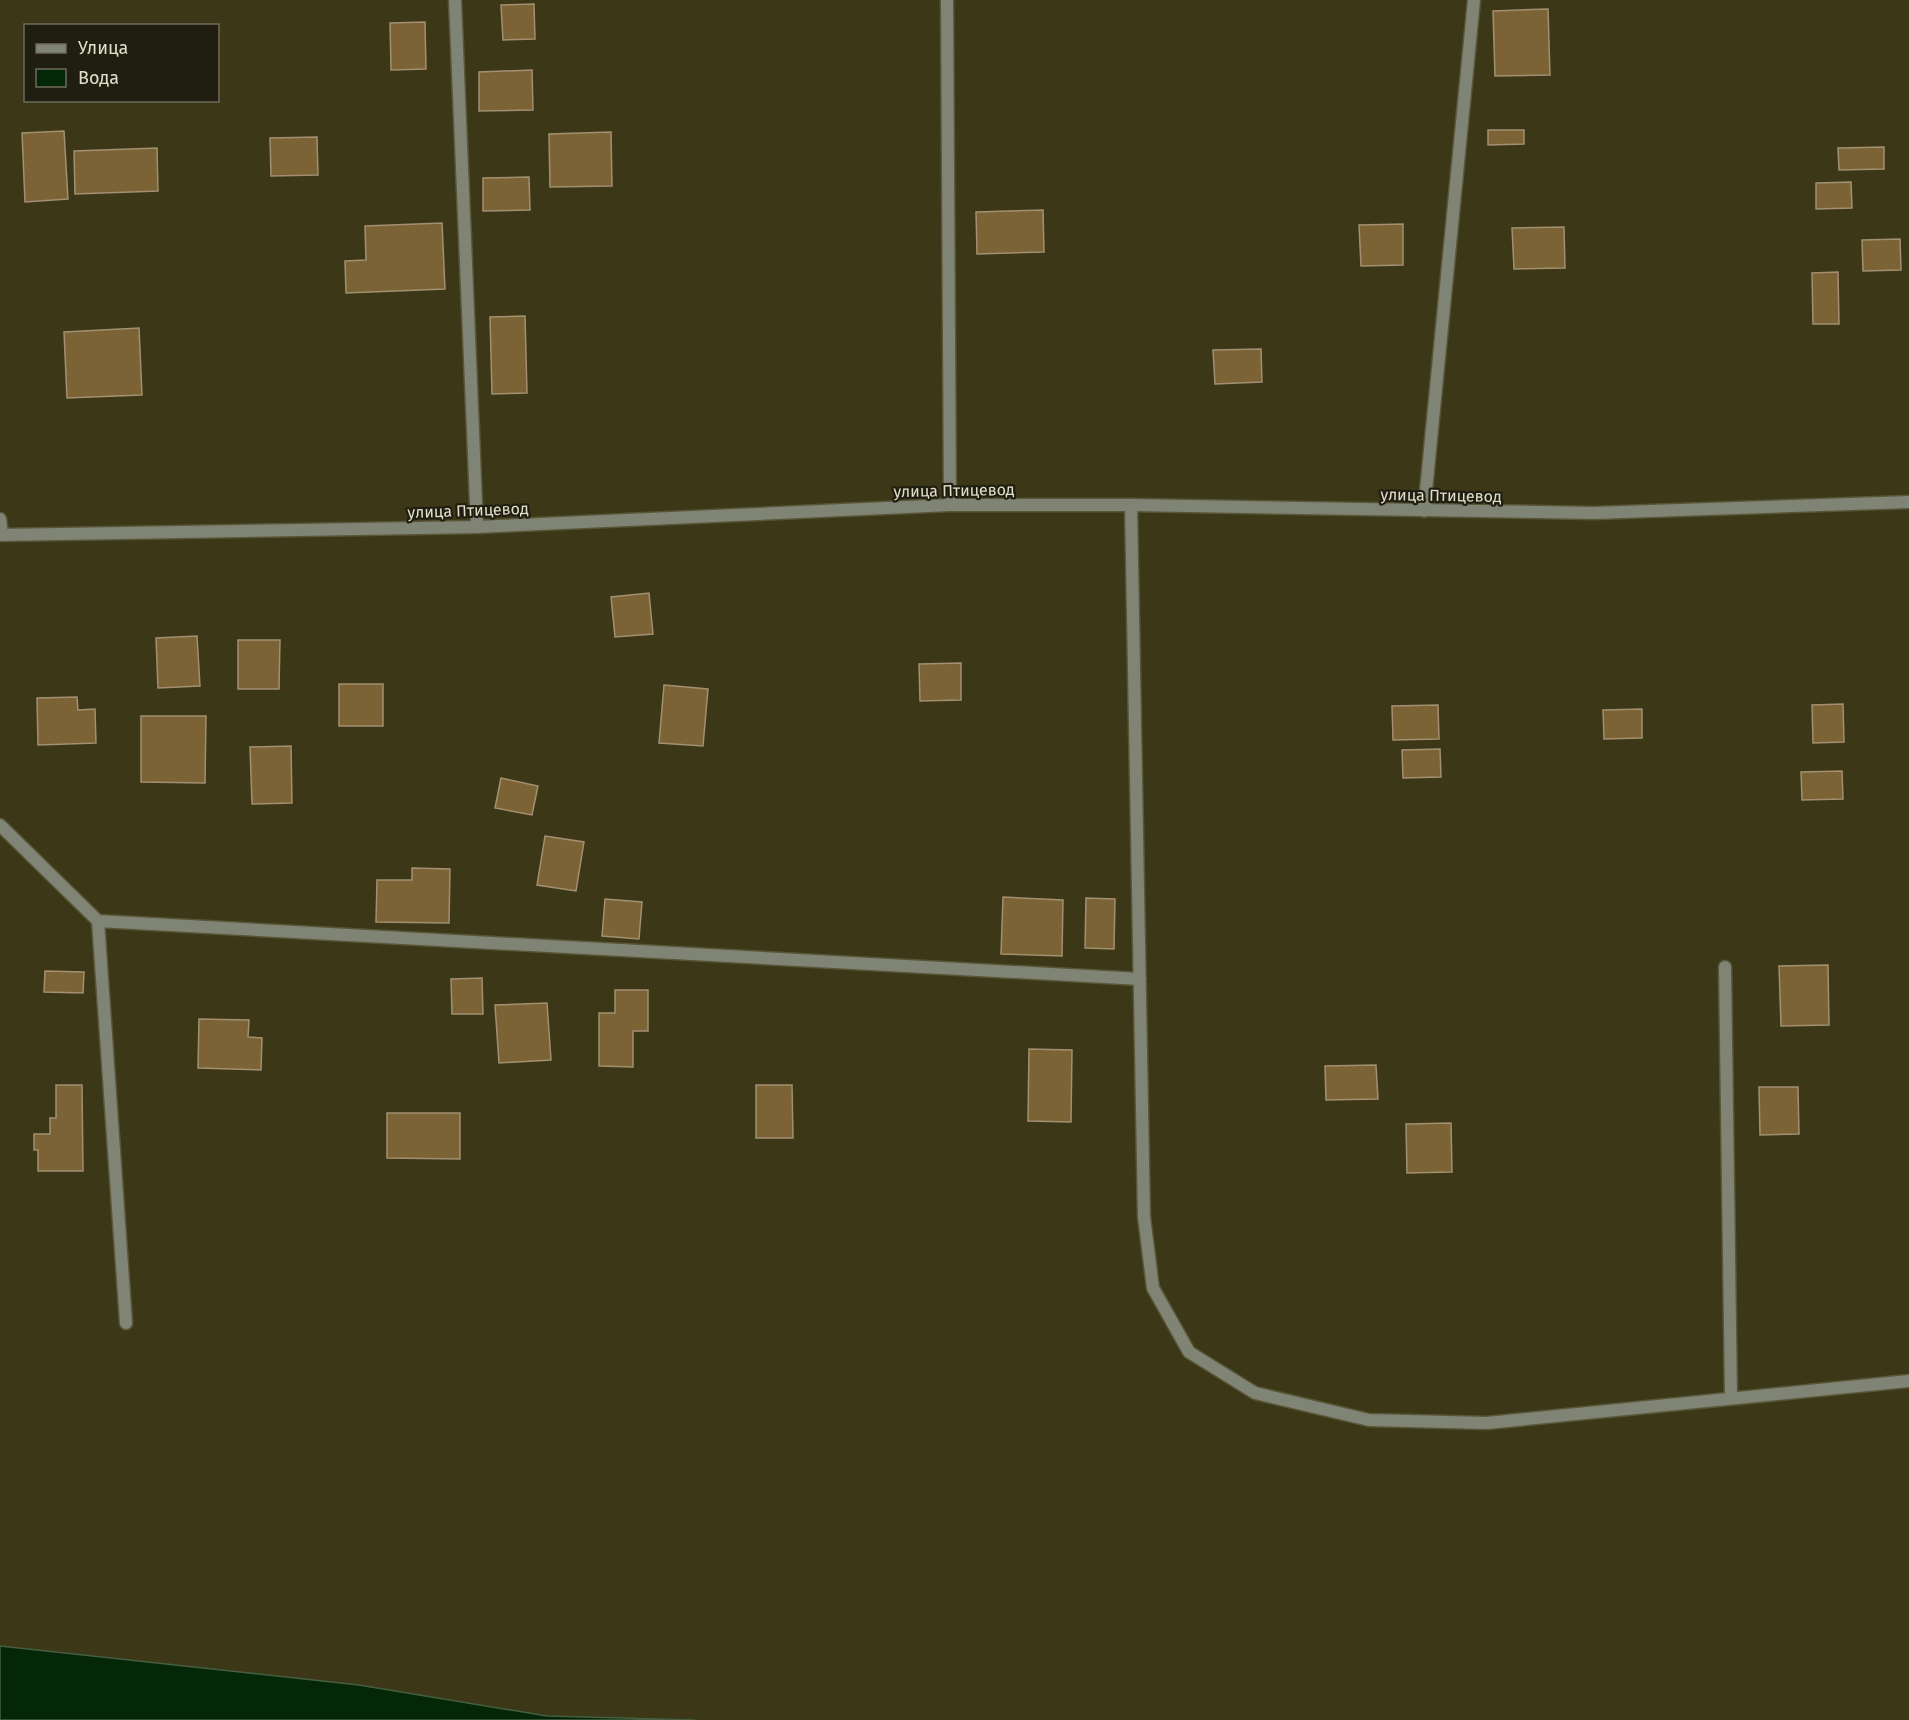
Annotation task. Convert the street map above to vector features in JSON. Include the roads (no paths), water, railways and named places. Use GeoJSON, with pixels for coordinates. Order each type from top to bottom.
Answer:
{"type":"FeatureCollection","features":[{"type":"Feature","properties":{"kind":"street"},"geometry":{"type":"LineString","coordinates":[[455,0],[477,527]]}},
{"type":"Feature","properties":{"kind":"street"},"geometry":{"type":"LineString","coordinates":[[947,0],[950,505]]}},
{"type":"Feature","properties":{"kind":"street"},"geometry":{"type":"LineString","coordinates":[[1424,511],[1474,0]]}},
{"type":"Feature","properties":{"kind":"street","name":"улица Птицевод"},"geometry":{"type":"LineString","coordinates":[[1,535],[477,527],[950,505],[1131,505],[1594,513],[1909,502]]}},
{"type":"Feature","properties":{"kind":"street"},"geometry":{"type":"LineString","coordinates":[[1131,505],[1144,1217],[1153,1288],[1189,1352],[1255,1393],[1369,1419],[1487,1423],[1909,1381]]}},
{"type":"Feature","properties":{"kind":"street"},"geometry":{"type":"LineString","coordinates":[[0,519],[1,535]]}},
{"type":"Feature","properties":{"kind":"street"},"geometry":{"type":"LineString","coordinates":[[0,825],[98,921],[1140,979]]}},
{"type":"Feature","properties":{"kind":"street"},"geometry":{"type":"LineString","coordinates":[[98,921],[126,1323]]}},
{"type":"Feature","properties":{"kind":"street"},"geometry":{"type":"LineString","coordinates":[[1725,968],[1731,1398]]}},
{"type":"Feature","properties":{"kind":"water"},"geometry":{"type":"Polygon","coordinates":[[[0,1646],[359,1685],[547,1716],[695,1720],[0,1720],[0,1646]]]}}]}
